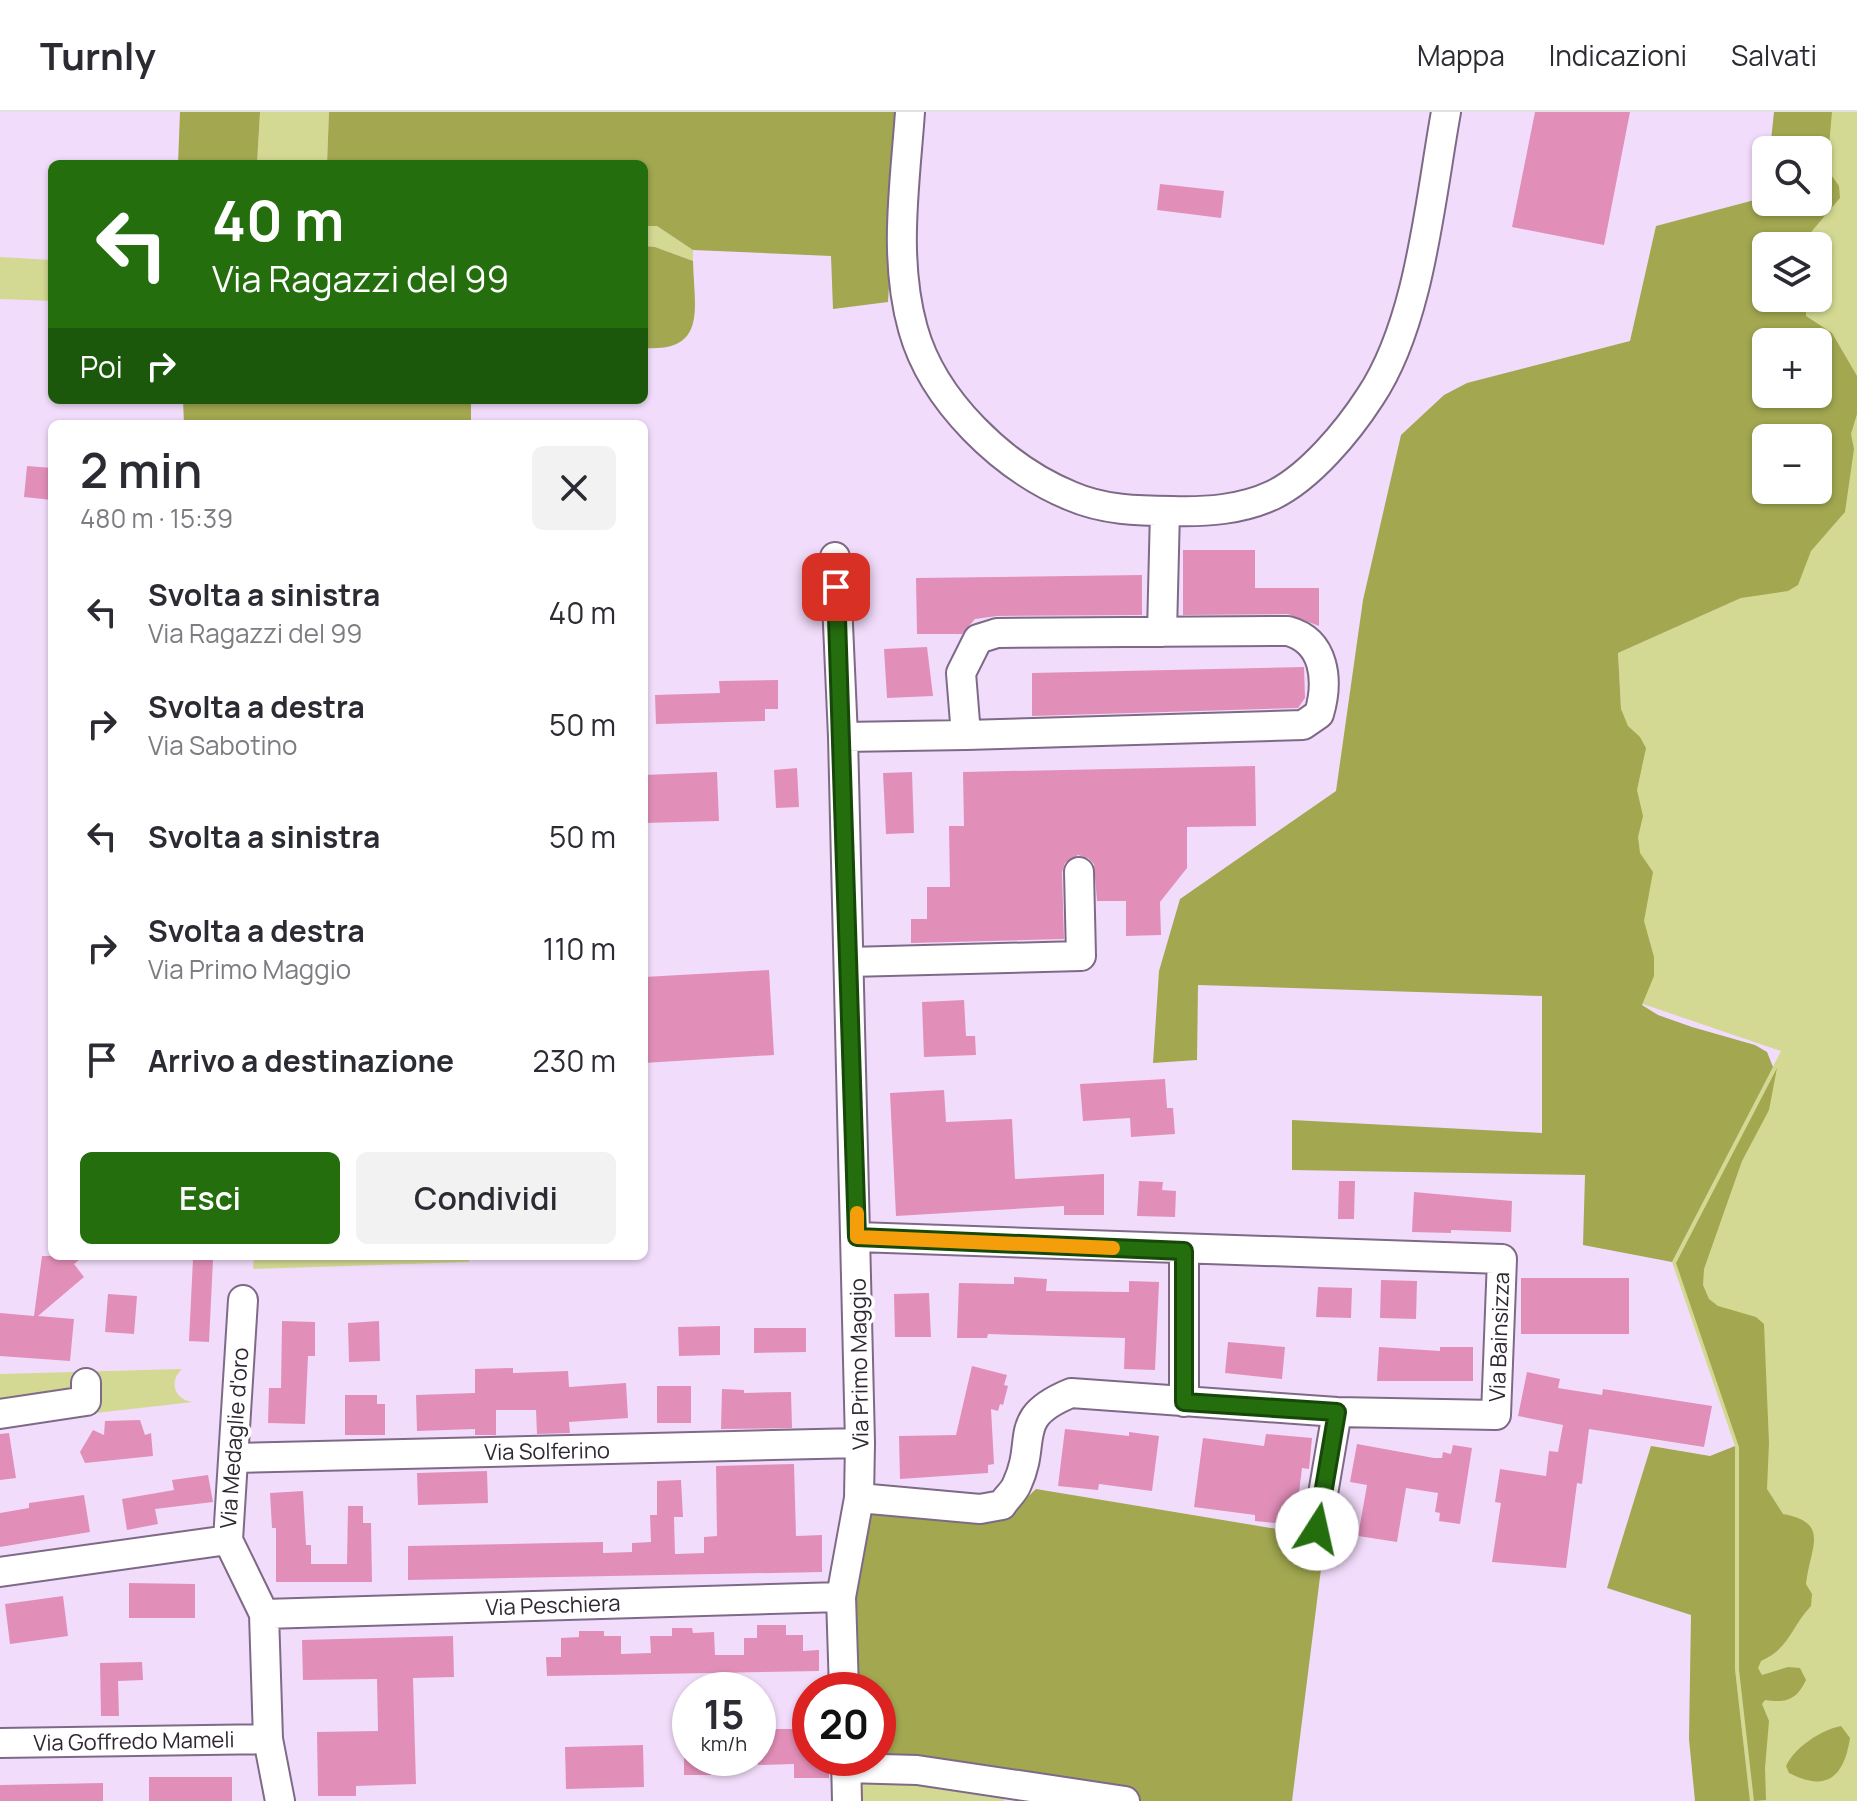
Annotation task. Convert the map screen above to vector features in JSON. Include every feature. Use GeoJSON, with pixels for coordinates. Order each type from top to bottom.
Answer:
{"type":"FeatureCollection","features":[{"type":"Feature","properties":{"kind":"street"},"geometry":{"type":"LineString","coordinates":[[910,112],[902,249],[905,288],[913,331],[930,369],[953,404],[973,426],[1036,479],[1072,497],[1118,509],[1201,512],[1239,507],[1275,494],[1337,443],[1372,395],[1398,345],[1406,316],[1446,112]]}},
{"type":"Feature","properties":{"kind":"street"},"geometry":{"type":"LineString","coordinates":[[1162,632],[1165,511]]}},
{"type":"Feature","properties":{"kind":"street","name":"Via Primo Maggio"},"geometry":{"type":"LineString","coordinates":[[835,557],[843,737],[860,1443],[859,1498],[841,1597],[843,1672]]}},
{"type":"Feature","properties":{"kind":"street"},"geometry":{"type":"LineString","coordinates":[[843,737],[966,735],[1303,725],[1319,714],[1323,701],[1324,672],[1318,649],[1304,635],[1288,631],[997,633],[978,639],[961,673],[966,735]]}},
{"type":"Feature","properties":{"kind":"street"},"geometry":{"type":"LineString","coordinates":[[849,962],[1081,956],[1079,872]]}},
{"type":"Feature","properties":{"kind":"street"},"geometry":{"type":"LineString","coordinates":[[857,1237],[1184,1251],[1184,1402]]}},
{"type":"Feature","properties":{"kind":"street","name":"Via Bainsizza"},"geometry":{"type":"LineString","coordinates":[[1184,1251],[1502,1259],[1496,1415],[1337,1412]]}},
{"type":"Feature","properties":{"kind":"street","name":"Via Medaglie d'oro"},"geometry":{"type":"LineString","coordinates":[[0,1572],[228,1540],[243,1300]]}},
{"type":"Feature","properties":{"kind":"street"},"geometry":{"type":"LineString","coordinates":[[0,1414],[86,1401],[86,1383]]}},
{"type":"Feature","properties":{"kind":"street"},"geometry":{"type":"LineString","coordinates":[[859,1498],[980,1509],[1002,1505],[1017,1485],[1031,1422],[1048,1403],[1071,1393],[1337,1412],[1317,1529]]}},
{"type":"Feature","properties":{"kind":"street","name":"Via Solferino"},"geometry":{"type":"LineString","coordinates":[[235,1458],[860,1443]]}},
{"type":"Feature","properties":{"kind":"street"},"geometry":{"type":"LineString","coordinates":[[228,1540],[264,1614],[268,1739],[280,1801]]}},
{"type":"Feature","properties":{"kind":"street","name":"Via Peschiera"},"geometry":{"type":"LineString","coordinates":[[264,1614],[841,1597]]}},
{"type":"Feature","properties":{"kind":"street","name":"Via Goffredo Mameli"},"geometry":{"type":"LineString","coordinates":[[0,1743],[268,1739]]}},
{"type":"Feature","properties":{"kind":"street"},"geometry":{"type":"LineString","coordinates":[[896,1768],[1125,1801]]}},
{"type":"Feature","properties":{"kind":"street"},"geometry":{"type":"LineString","coordinates":[[846,1776],[847,1801]]}},
{"type":"Feature","properties":{"kind":"green space"},"geometry":{"type":"Polygon","coordinates":[[[180,112],[260,112],[257,160],[178,160],[180,112]]]}},
{"type":"Feature","properties":{"kind":"green space"},"geometry":{"type":"Polygon","coordinates":[[[260,112],[329,112],[327,160],[257,160],[260,112]]]}},
{"type":"Feature","properties":{"kind":"green space"},"geometry":{"type":"Polygon","coordinates":[[[329,112],[900,112],[888,302],[833,309],[831,256],[693,250],[657,226],[648,226],[648,160],[327,160],[329,112]]]}},
{"type":"Feature","properties":{"kind":"green space"},"geometry":{"type":"Polygon","coordinates":[[[1774,112],[1832,112],[1830,136],[1771,136],[1774,112]]]}},
{"type":"Feature","properties":{"kind":"green space"},"geometry":{"type":"Polygon","coordinates":[[[1806,112],[1857,112],[1857,1801],[1750,1801],[1735,1669],[1735,1446],[1672,1262],[1781,1051],[1637,1002],[1618,653],[1741,598],[1808,504],[1832,504],[1832,424],[1818,424],[1818,408],[1832,408],[1832,328],[1812,328],[1806,312],[1832,312],[1832,232],[1808,232],[1812,216],[1832,216],[1832,136],[1812,136],[1806,112]]]}},
{"type":"Feature","properties":{"kind":"green space"},"geometry":{"type":"Polygon","coordinates":[[[1832,176],[1839,186],[1840,198],[1832,207],[1832,176]]]}},
{"type":"Feature","properties":{"kind":"green space"},"geometry":{"type":"Polygon","coordinates":[[[1752,201],[1752,216],[1825,216],[1812,232],[1752,232],[1752,312],[1806,312],[1806,316],[1824,328],[1752,328],[1752,408],[1832,408],[1832,333],[1857,376],[1857,414],[1851,434],[1854,449],[1845,512],[1811,551],[1798,585],[1788,591],[1741,598],[1618,653],[1621,709],[1628,726],[1646,748],[1637,790],[1643,816],[1638,837],[1640,853],[1653,872],[1644,921],[1654,957],[1654,976],[1642,1005],[1658,1015],[1755,1045],[1767,1052],[1773,1067],[1672,1262],[1583,1245],[1585,1175],[1292,1170],[1292,1120],[1542,1133],[1542,996],[1198,985],[1197,1060],[1153,1063],[1159,971],[1180,899],[1336,791],[1363,600],[1401,435],[1444,395],[1467,383],[1630,341],[1656,226],[1752,201]]]}},
{"type":"Feature","properties":{"kind":"green space"},"geometry":{"type":"Polygon","coordinates":[[[648,226],[657,226],[693,250],[693,261],[648,246],[648,226]]]}},
{"type":"Feature","properties":{"kind":"green space"},"geometry":{"type":"Polygon","coordinates":[[[648,246],[693,261],[693,324],[688,335],[679,343],[648,348],[648,246]]]}},
{"type":"Feature","properties":{"kind":"green space"},"geometry":{"type":"Polygon","coordinates":[[[0,257],[48,260],[48,301],[0,299],[0,257]]]}},
{"type":"Feature","properties":{"kind":"green space"},"geometry":{"type":"Polygon","coordinates":[[[183,404],[471,404],[471,420],[184,420],[183,404]]]}},
{"type":"Feature","properties":{"kind":"green space"},"geometry":{"type":"Polygon","coordinates":[[[1777,1068],[1769,1110],[1742,1161],[1704,1269],[1703,1285],[1709,1299],[1718,1306],[1756,1317],[1764,1324],[1769,1443],[1767,1489],[1783,1514],[1807,1524],[1814,1538],[1806,1584],[1812,1594],[1811,1606],[1779,1650],[1761,1661],[1758,1668],[1762,1675],[1788,1667],[1800,1668],[1806,1680],[1789,1699],[1765,1700],[1762,1704],[1769,1721],[1766,1800],[1754,1801],[1739,1670],[1739,1447],[1676,1263],[1777,1068]]]}},
{"type":"Feature","properties":{"kind":"green space"},"geometry":{"type":"Polygon","coordinates":[[[254,1260],[469,1260],[469,1262],[253,1269],[254,1260]]]}},
{"type":"Feature","properties":{"kind":"green space"},"geometry":{"type":"Polygon","coordinates":[[[182,1369],[175,1379],[176,1390],[182,1398],[193,1402],[96,1413],[94,1396],[0,1410],[0,1374],[182,1369]]]}},
{"type":"Feature","properties":{"kind":"green space"},"geometry":{"type":"Polygon","coordinates":[[[1651,1446],[1710,1456],[1735,1446],[1735,1669],[1750,1801],[1695,1801],[1689,1739],[1691,1615],[1607,1588],[1651,1446]]]}},
{"type":"Feature","properties":{"kind":"green space"},"geometry":{"type":"Polygon","coordinates":[[[1036,1489],[1325,1537],[1292,1801],[1095,1801],[896,1762],[896,1672],[854,1672],[852,1574],[862,1530],[871,1512],[1014,1510],[1036,1489]]]}},
{"type":"Feature","properties":{"kind":"green space"},"geometry":{"type":"Polygon","coordinates":[[[1841,1726],[1850,1738],[1838,1772],[1823,1781],[1802,1779],[1789,1773],[1786,1766],[1802,1746],[1817,1735],[1841,1726]]]}},
{"type":"Feature","properties":{"kind":"green space"},"geometry":{"type":"Polygon","coordinates":[[[858,1776],[1006,1791],[1004,1801],[856,1801],[858,1776]]]}},
{"type":"Feature","properties":{"kind":"building"},"geometry":{"type":"Polygon","coordinates":[[[1535,112],[1630,112],[1604,245],[1512,227],[1535,112]]]}},
{"type":"Feature","properties":{"kind":"building"},"geometry":{"type":"Polygon","coordinates":[[[1160,184],[1224,191],[1221,218],[1157,210],[1160,184]]]}},
{"type":"Feature","properties":{"kind":"building"},"geometry":{"type":"Polygon","coordinates":[[[27,466],[48,468],[48,500],[24,497],[27,466]]]}},
{"type":"Feature","properties":{"kind":"building"},"geometry":{"type":"Polygon","coordinates":[[[1183,550],[1255,550],[1255,588],[1319,588],[1319,626],[1288,614],[1183,615],[1183,550]]]}},
{"type":"Feature","properties":{"kind":"building"},"geometry":{"type":"Polygon","coordinates":[[[1142,575],[1142,615],[997,616],[975,619],[962,634],[917,634],[916,578],[1142,575]]]}},
{"type":"Feature","properties":{"kind":"building"},"geometry":{"type":"Polygon","coordinates":[[[927,647],[933,696],[887,698],[884,649],[927,647]]]}},
{"type":"Feature","properties":{"kind":"building"},"geometry":{"type":"Polygon","coordinates":[[[1304,667],[1305,698],[1298,708],[1032,716],[1032,673],[1304,667]]]}},
{"type":"Feature","properties":{"kind":"building"},"geometry":{"type":"Polygon","coordinates":[[[778,680],[778,709],[765,709],[765,721],[656,724],[655,695],[720,693],[719,681],[778,680]]]}},
{"type":"Feature","properties":{"kind":"building"},"geometry":{"type":"Polygon","coordinates":[[[1255,766],[1256,826],[1187,827],[1187,868],[1160,902],[1161,935],[1126,936],[1126,901],[1097,901],[1094,864],[1078,855],[1065,863],[1062,872],[1064,939],[911,943],[911,919],[927,919],[927,887],[950,887],[949,826],[964,826],[963,772],[1255,766]]]}},
{"type":"Feature","properties":{"kind":"building"},"geometry":{"type":"Polygon","coordinates":[[[797,768],[799,807],[776,808],[774,770],[797,768]]]}},
{"type":"Feature","properties":{"kind":"building"},"geometry":{"type":"Polygon","coordinates":[[[717,772],[719,821],[648,823],[648,775],[717,772]]]}},
{"type":"Feature","properties":{"kind":"building"},"geometry":{"type":"Polygon","coordinates":[[[912,772],[914,833],[886,834],[883,773],[912,772]]]}},
{"type":"Feature","properties":{"kind":"building"},"geometry":{"type":"Polygon","coordinates":[[[769,970],[774,1055],[648,1063],[648,977],[769,970]]]}},
{"type":"Feature","properties":{"kind":"building"},"geometry":{"type":"Polygon","coordinates":[[[964,1000],[966,1036],[975,1036],[976,1055],[924,1057],[922,1002],[964,1000]]]}},
{"type":"Feature","properties":{"kind":"building"},"geometry":{"type":"Polygon","coordinates":[[[1165,1079],[1167,1108],[1173,1108],[1175,1134],[1131,1137],[1130,1118],[1083,1121],[1080,1084],[1165,1079]]]}},
{"type":"Feature","properties":{"kind":"building"},"geometry":{"type":"Polygon","coordinates":[[[944,1090],[946,1122],[1012,1119],[1015,1179],[1104,1174],[1104,1215],[1064,1215],[1064,1206],[896,1216],[890,1093],[944,1090]]]}},
{"type":"Feature","properties":{"kind":"building"},"geometry":{"type":"Polygon","coordinates":[[[1139,1181],[1163,1182],[1162,1190],[1176,1191],[1175,1217],[1137,1216],[1139,1181]]]}},
{"type":"Feature","properties":{"kind":"building"},"geometry":{"type":"Polygon","coordinates":[[[1339,1181],[1355,1181],[1354,1219],[1338,1219],[1339,1181]]]}},
{"type":"Feature","properties":{"kind":"building"},"geometry":{"type":"Polygon","coordinates":[[[1414,1192],[1512,1201],[1511,1232],[1412,1232],[1414,1192]]]}},
{"type":"Feature","properties":{"kind":"building"},"geometry":{"type":"Polygon","coordinates":[[[42,1256],[48,1256],[48,1260],[79,1260],[74,1264],[84,1277],[38,1316],[74,1319],[70,1361],[0,1356],[0,1313],[34,1316],[42,1256]]]}},
{"type":"Feature","properties":{"kind":"building"},"geometry":{"type":"Polygon","coordinates":[[[193,1260],[213,1260],[209,1342],[189,1341],[193,1260]]]}},
{"type":"Feature","properties":{"kind":"building"},"geometry":{"type":"Polygon","coordinates":[[[1014,1277],[1047,1279],[1046,1291],[1129,1292],[1129,1281],[1159,1282],[1155,1370],[1124,1369],[1125,1338],[988,1334],[987,1338],[957,1338],[959,1283],[1014,1284],[1014,1277]]]}},
{"type":"Feature","properties":{"kind":"building"},"geometry":{"type":"Polygon","coordinates":[[[1521,1278],[1629,1278],[1629,1334],[1521,1334],[1521,1278]]]}},
{"type":"Feature","properties":{"kind":"building"},"geometry":{"type":"Polygon","coordinates":[[[1381,1280],[1417,1281],[1416,1319],[1380,1318],[1381,1280]]]}},
{"type":"Feature","properties":{"kind":"building"},"geometry":{"type":"Polygon","coordinates":[[[1318,1287],[1352,1288],[1351,1318],[1316,1317],[1318,1287]]]}},
{"type":"Feature","properties":{"kind":"building"},"geometry":{"type":"Polygon","coordinates":[[[929,1293],[931,1337],[895,1337],[894,1294],[929,1293]]]}},
{"type":"Feature","properties":{"kind":"building"},"geometry":{"type":"Polygon","coordinates":[[[108,1294],[137,1296],[134,1334],[105,1332],[108,1294]]]}},
{"type":"Feature","properties":{"kind":"building"},"geometry":{"type":"Polygon","coordinates":[[[282,1321],[315,1322],[315,1356],[308,1356],[305,1424],[268,1423],[269,1388],[281,1388],[282,1321]]]}},
{"type":"Feature","properties":{"kind":"building"},"geometry":{"type":"Polygon","coordinates":[[[379,1321],[380,1361],[349,1362],[348,1323],[379,1321]]]}},
{"type":"Feature","properties":{"kind":"building"},"geometry":{"type":"Polygon","coordinates":[[[720,1326],[720,1355],[679,1356],[678,1327],[720,1326]]]}},
{"type":"Feature","properties":{"kind":"building"},"geometry":{"type":"Polygon","coordinates":[[[754,1328],[806,1328],[806,1352],[754,1353],[754,1328]]]}},
{"type":"Feature","properties":{"kind":"building"},"geometry":{"type":"Polygon","coordinates":[[[1228,1342],[1285,1347],[1282,1379],[1225,1373],[1228,1342]]]}},
{"type":"Feature","properties":{"kind":"building"},"geometry":{"type":"Polygon","coordinates":[[[1379,1347],[1440,1351],[1440,1347],[1473,1347],[1473,1381],[1377,1381],[1379,1347]]]}},
{"type":"Feature","properties":{"kind":"building"},"geometry":{"type":"Polygon","coordinates":[[[972,1366],[1007,1375],[1004,1385],[1008,1386],[1003,1405],[1000,1404],[998,1411],[991,1409],[994,1464],[988,1465],[988,1473],[900,1479],[899,1436],[956,1435],[972,1366]]]}},
{"type":"Feature","properties":{"kind":"building"},"geometry":{"type":"Polygon","coordinates":[[[513,1368],[513,1373],[568,1371],[569,1387],[626,1383],[628,1418],[569,1422],[570,1433],[537,1434],[536,1410],[496,1410],[496,1435],[475,1435],[475,1429],[417,1431],[416,1395],[475,1393],[475,1369],[513,1368]]]}},
{"type":"Feature","properties":{"kind":"building"},"geometry":{"type":"Polygon","coordinates":[[[1527,1372],[1560,1379],[1558,1388],[1602,1395],[1603,1389],[1712,1406],[1704,1447],[1589,1429],[1582,1484],[1577,1483],[1566,1568],[1492,1562],[1501,1503],[1495,1502],[1500,1469],[1546,1476],[1549,1451],[1558,1452],[1563,1425],[1518,1416],[1527,1372]]]}},
{"type":"Feature","properties":{"kind":"building"},"geometry":{"type":"Polygon","coordinates":[[[657,1386],[691,1386],[691,1423],[657,1423],[657,1386]]]}},
{"type":"Feature","properties":{"kind":"building"},"geometry":{"type":"Polygon","coordinates":[[[722,1389],[744,1390],[744,1393],[791,1392],[792,1428],[721,1429],[722,1389]]]}},
{"type":"Feature","properties":{"kind":"building"},"geometry":{"type":"Polygon","coordinates":[[[345,1395],[377,1395],[377,1404],[385,1404],[385,1435],[345,1435],[345,1395]]]}},
{"type":"Feature","properties":{"kind":"building"},"geometry":{"type":"Polygon","coordinates":[[[140,1420],[145,1435],[151,1433],[153,1456],[85,1463],[80,1452],[93,1430],[104,1435],[105,1421],[140,1420]]]}},
{"type":"Feature","properties":{"kind":"building"},"geometry":{"type":"Polygon","coordinates":[[[1065,1429],[1159,1436],[1152,1491],[1099,1484],[1098,1490],[1058,1486],[1065,1429]]]}},
{"type":"Feature","properties":{"kind":"building"},"geometry":{"type":"Polygon","coordinates":[[[9,1433],[16,1478],[0,1480],[0,1434],[9,1433]]]}},
{"type":"Feature","properties":{"kind":"building"},"geometry":{"type":"Polygon","coordinates":[[[1266,1434],[1312,1438],[1309,1469],[1302,1468],[1295,1525],[1255,1521],[1255,1515],[1194,1507],[1203,1438],[1264,1446],[1266,1434]]]}},
{"type":"Feature","properties":{"kind":"building"},"geometry":{"type":"Polygon","coordinates":[[[1357,1444],[1434,1458],[1442,1458],[1443,1452],[1451,1454],[1453,1445],[1472,1448],[1460,1524],[1439,1521],[1440,1513],[1435,1512],[1438,1493],[1406,1488],[1397,1542],[1358,1536],[1367,1485],[1350,1482],[1357,1444]]]}},
{"type":"Feature","properties":{"kind":"building"},"geometry":{"type":"Polygon","coordinates":[[[794,1464],[796,1536],[822,1535],[822,1572],[408,1580],[408,1546],[603,1542],[603,1553],[632,1552],[632,1543],[651,1542],[650,1515],[657,1515],[657,1481],[681,1480],[683,1517],[674,1517],[675,1554],[704,1553],[704,1537],[717,1536],[716,1466],[794,1464]]]}},
{"type":"Feature","properties":{"kind":"building"},"geometry":{"type":"Polygon","coordinates":[[[487,1471],[488,1503],[418,1505],[417,1473],[487,1471]]]}},
{"type":"Feature","properties":{"kind":"building"},"geometry":{"type":"Polygon","coordinates":[[[208,1475],[213,1502],[155,1509],[158,1524],[127,1530],[122,1499],[174,1490],[172,1480],[208,1475]]]}},
{"type":"Feature","properties":{"kind":"building"},"geometry":{"type":"Polygon","coordinates":[[[303,1491],[306,1545],[311,1545],[311,1564],[347,1564],[348,1506],[363,1506],[363,1523],[371,1523],[372,1582],[276,1582],[276,1528],[272,1528],[270,1493],[303,1491]]]}},
{"type":"Feature","properties":{"kind":"building"},"geometry":{"type":"Polygon","coordinates":[[[84,1495],[90,1532],[0,1547],[0,1513],[29,1508],[29,1503],[84,1495]]]}},
{"type":"Feature","properties":{"kind":"building"},"geometry":{"type":"Polygon","coordinates":[[[129,1583],[195,1584],[195,1618],[129,1618],[129,1583]]]}},
{"type":"Feature","properties":{"kind":"building"},"geometry":{"type":"Polygon","coordinates":[[[63,1596],[68,1636],[10,1644],[5,1604],[63,1596]]]}},
{"type":"Feature","properties":{"kind":"building"},"geometry":{"type":"Polygon","coordinates":[[[757,1625],[786,1625],[786,1635],[803,1635],[803,1651],[819,1650],[819,1671],[547,1676],[546,1657],[561,1657],[561,1638],[579,1637],[579,1631],[604,1631],[604,1636],[621,1636],[621,1654],[651,1653],[650,1636],[672,1636],[672,1628],[692,1628],[693,1633],[714,1632],[715,1655],[744,1655],[744,1638],[757,1638],[757,1625]]]}},
{"type":"Feature","properties":{"kind":"building"},"geometry":{"type":"Polygon","coordinates":[[[453,1636],[454,1677],[413,1678],[416,1784],[356,1786],[356,1796],[318,1796],[317,1732],[378,1731],[377,1679],[303,1680],[302,1640],[453,1636]]]}},
{"type":"Feature","properties":{"kind":"building"},"geometry":{"type":"Polygon","coordinates":[[[142,1662],[143,1680],[118,1681],[119,1716],[101,1716],[100,1663],[142,1662]]]}},
{"type":"Feature","properties":{"kind":"building"},"geometry":{"type":"Polygon","coordinates":[[[776,1729],[792,1729],[792,1764],[776,1764],[776,1729]]]}},
{"type":"Feature","properties":{"kind":"building"},"geometry":{"type":"Polygon","coordinates":[[[643,1745],[644,1787],[566,1789],[565,1747],[643,1745]]]}},
{"type":"Feature","properties":{"kind":"building"},"geometry":{"type":"Polygon","coordinates":[[[794,1776],[829,1776],[829,1778],[794,1776]]]}},
{"type":"Feature","properties":{"kind":"building"},"geometry":{"type":"Polygon","coordinates":[[[149,1777],[232,1777],[232,1801],[149,1801],[149,1777]]]}},
{"type":"Feature","properties":{"kind":"building"},"geometry":{"type":"Polygon","coordinates":[[[103,1783],[103,1801],[0,1801],[0,1785],[103,1783]]]}},
{"type":"Feature","properties":{"kind":"slow traffic"},"geometry":{"type":"LineString","coordinates":[[857,1213],[857,1237],[1113,1248]]}},
{"type":"Feature","properties":{"kind":"route"},"geometry":{"type":"LineString","coordinates":[[836,587],[857,1237],[1184,1251],[1184,1402],[1337,1412],[1317,1529]]}}]}
